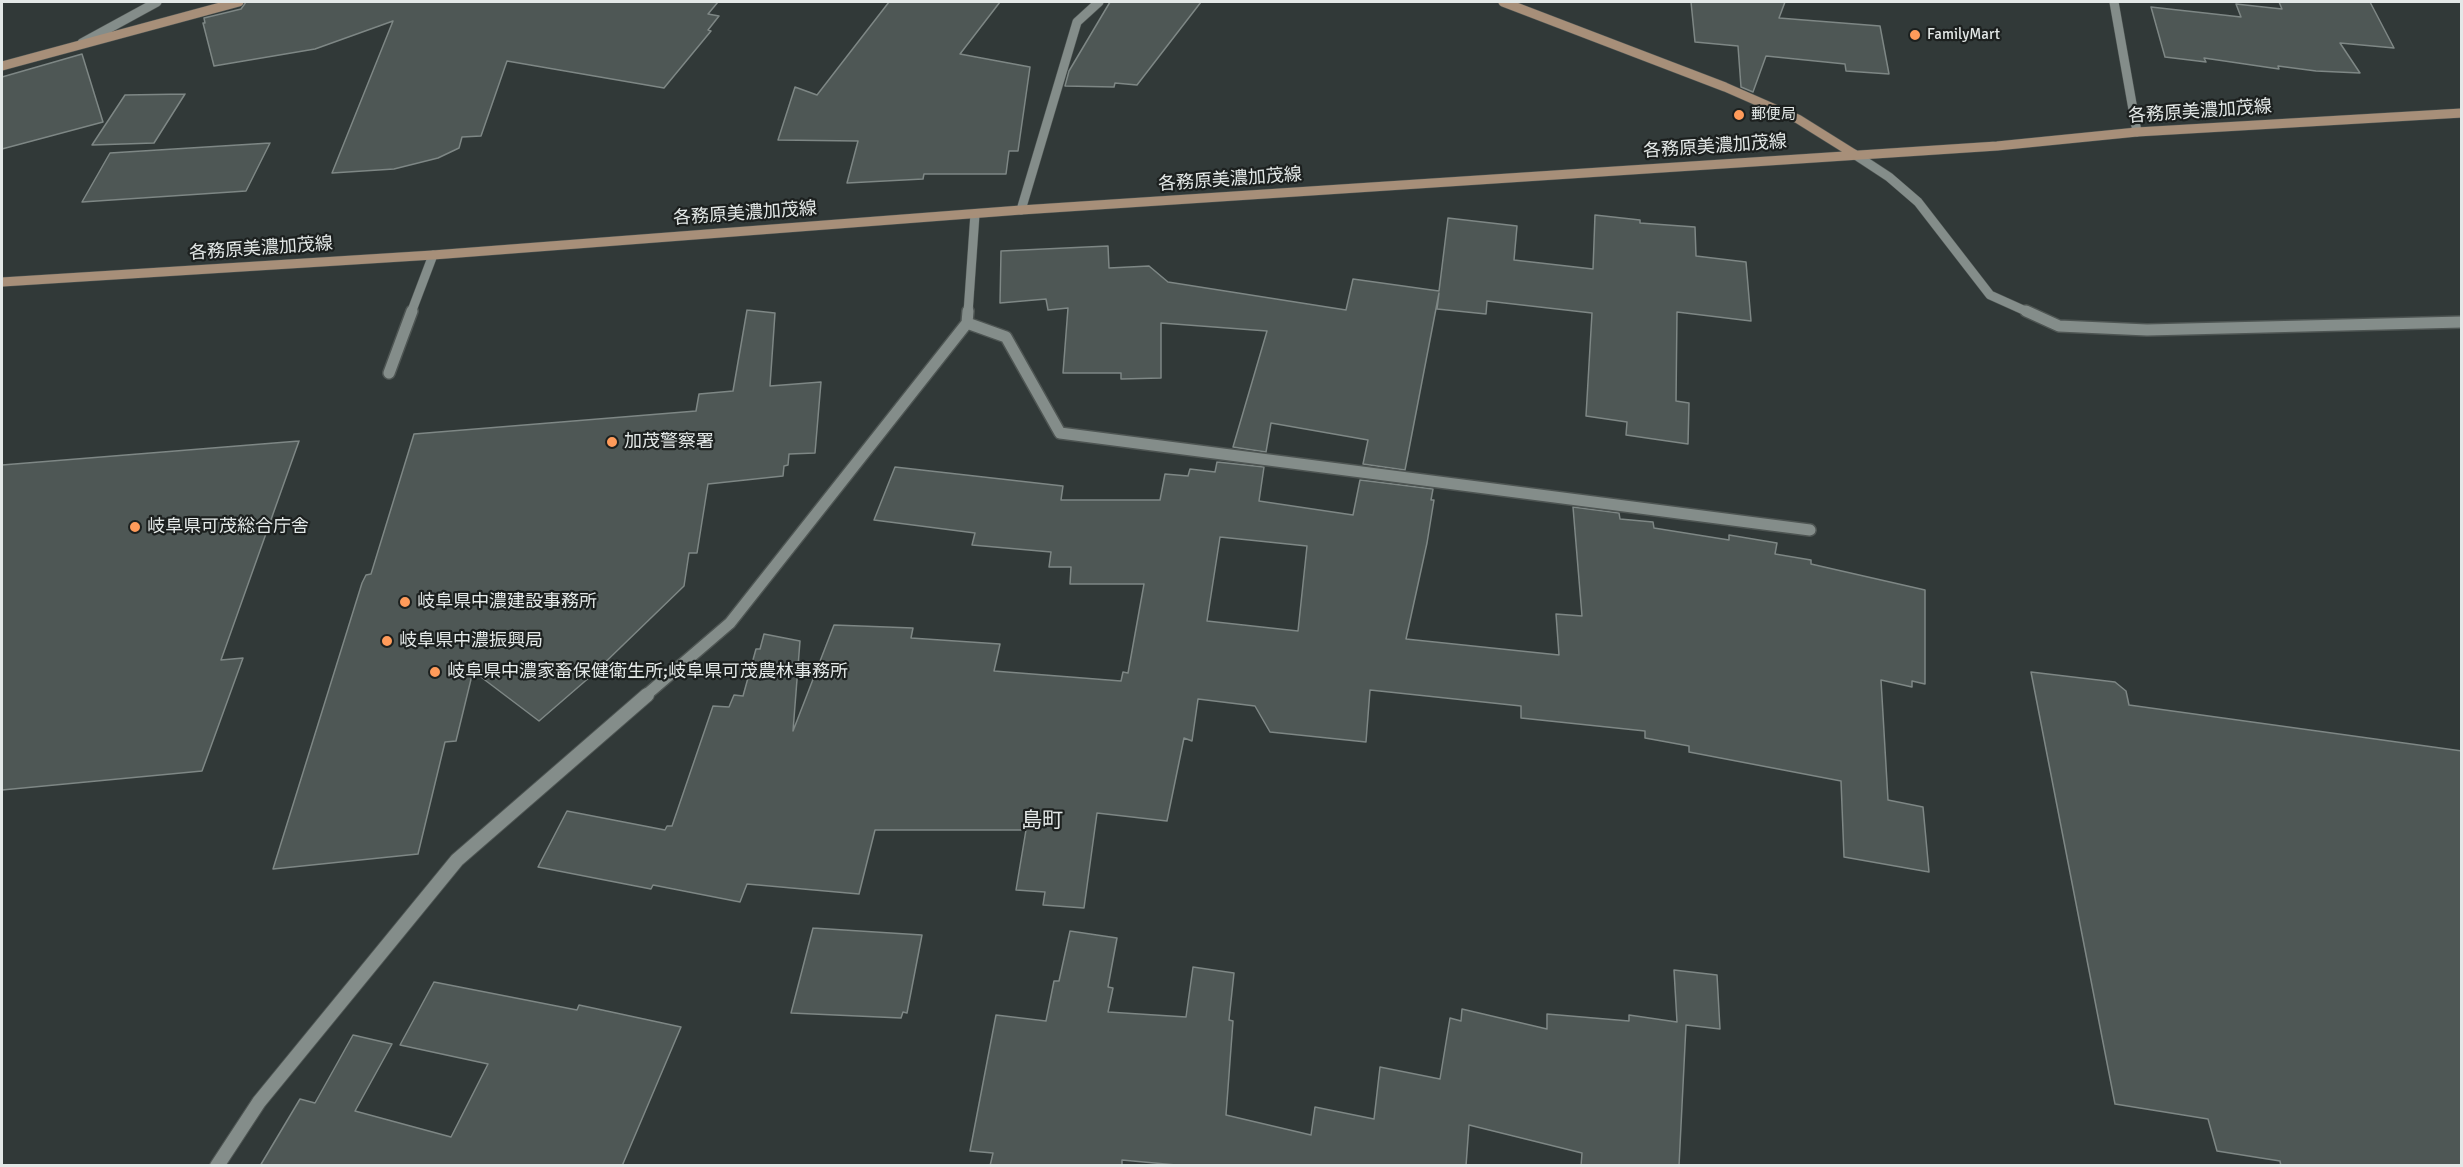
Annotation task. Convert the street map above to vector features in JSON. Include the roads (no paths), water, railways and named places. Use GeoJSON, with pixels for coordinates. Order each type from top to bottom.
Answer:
{"type":"FeatureCollection","features":[{"type":"Feature","properties":{"kind":"main road"},"geometry":{"type":"LineString","coordinates":[[2,66],[239,2]]}},
{"type":"Feature","properties":{"kind":"main road"},"geometry":{"type":"LineString","coordinates":[[1503,2],[1735,92],[1798,119],[1854,154]]}},
{"type":"Feature","properties":{"kind":"main road","name":"各務原美濃加茂線"},"geometry":{"type":"LineString","coordinates":[[2,282],[433,255],[1021,210],[1997,146],[2137,132],[2462,113]]}},
{"type":"Feature","properties":{"kind":"street"},"geometry":{"type":"LineString","coordinates":[[79,45],[157,2]]}},
{"type":"Feature","properties":{"kind":"street"},"geometry":{"type":"LineString","coordinates":[[1021,210],[1077,22],[1099,2]]}},
{"type":"Feature","properties":{"kind":"street"},"geometry":{"type":"LineString","coordinates":[[2114,2],[2137,132]]}},
{"type":"Feature","properties":{"kind":"street"},"geometry":{"type":"LineString","coordinates":[[1854,154],[1889,177],[1918,202],[1990,295],[2060,326],[2147,330],[2462,322]]}},
{"type":"Feature","properties":{"kind":"street"},"geometry":{"type":"LineString","coordinates":[[217,1166],[259,1102],[457,860],[730,623],[967,322],[975,214]]}},
{"type":"Feature","properties":{"kind":"street"},"geometry":{"type":"LineString","coordinates":[[389,373],[433,255]]}},
{"type":"Feature","properties":{"kind":"street"},"geometry":{"type":"LineString","coordinates":[[967,322],[1006,337],[1060,433],[1810,530]]}},
{"type":"Feature","properties":{"kind":"place","name":"FamilyMart"},"geometry":{"type":"Point","coordinates":[1915,35]}},
{"type":"Feature","properties":{"kind":"place","name":"郵便局"},"geometry":{"type":"Point","coordinates":[1739,115]}},
{"type":"Feature","properties":{"kind":"place","name":"加茂警察署"},"geometry":{"type":"Point","coordinates":[612,442]}},
{"type":"Feature","properties":{"kind":"place","name":"岐阜県可茂総合庁舎"},"geometry":{"type":"Point","coordinates":[135,527]}},
{"type":"Feature","properties":{"kind":"place","name":"岐阜県中濃建設事務所"},"geometry":{"type":"Point","coordinates":[405,602]}},
{"type":"Feature","properties":{"kind":"place","name":"岐阜県中濃振興局"},"geometry":{"type":"Point","coordinates":[387,641]}},
{"type":"Feature","properties":{"kind":"place","name":"岐阜県中濃家畜保健衛生所;岐阜県可茂農林事務所"},"geometry":{"type":"Point","coordinates":[435,672]}},
{"type":"Feature","properties":{"kind":"district","name":"島町"},"geometry":{"type":"Point","coordinates":[1042,821]}}]}
